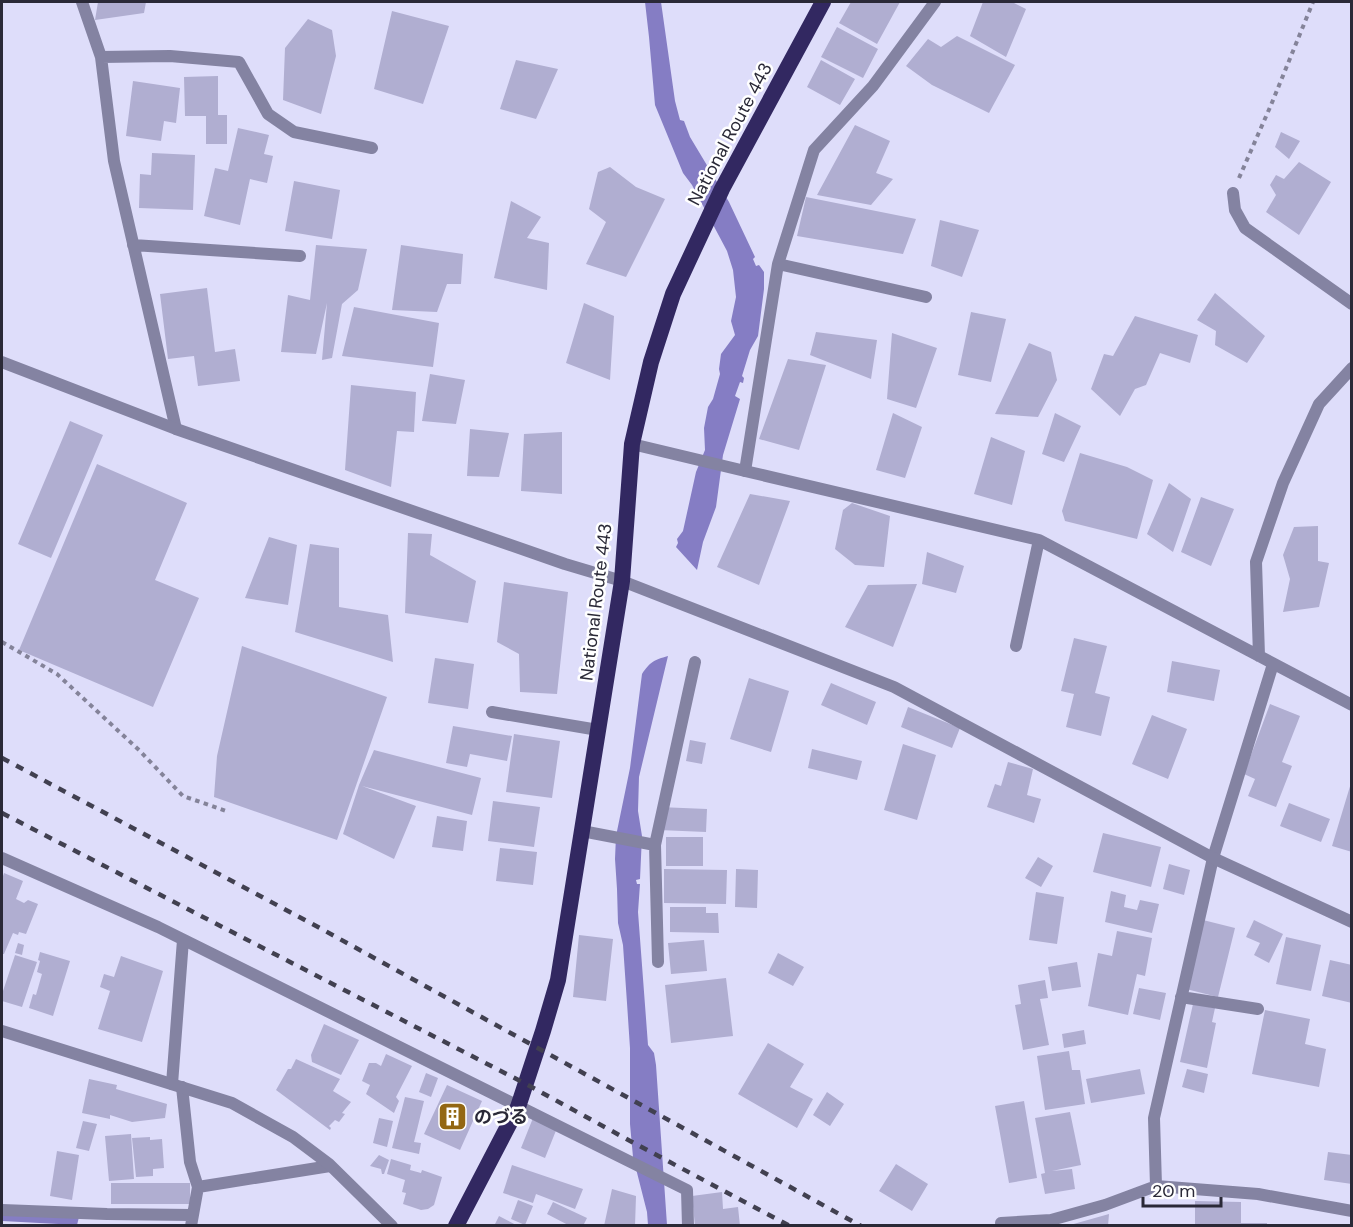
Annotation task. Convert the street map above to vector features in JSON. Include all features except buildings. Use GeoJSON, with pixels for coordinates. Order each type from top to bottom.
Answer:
{"type":"FeatureCollection","features":[{"type":"Feature","properties":{"kind":"highway","name":"National Route 443"},"geometry":{"type":"LineString","coordinates":[[456,1226],[518,1107],[558,980],[622,580],[632,444],[651,362],[673,294],[722,189],[823,2]]}},
{"type":"Feature","properties":{"kind":"street"},"geometry":{"type":"LineString","coordinates":[[82,2],[101,57],[114,161],[176,429]]}},
{"type":"Feature","properties":{"kind":"street"},"geometry":{"type":"LineString","coordinates":[[745,471],[778,264],[814,150],[873,86],[935,2]]}},
{"type":"Feature","properties":{"kind":"street"},"geometry":{"type":"LineString","coordinates":[[101,57],[170,56],[239,62],[268,114],[294,132],[372,148]]}},
{"type":"Feature","properties":{"kind":"street"},"geometry":{"type":"LineString","coordinates":[[1233,193],[1235,210],[1245,228],[1352,304]]}},
{"type":"Feature","properties":{"kind":"street"},"geometry":{"type":"LineString","coordinates":[[133,245],[300,256]]}},
{"type":"Feature","properties":{"kind":"street"},"geometry":{"type":"LineString","coordinates":[[778,264],[927,297]]}},
{"type":"Feature","properties":{"kind":"street"},"geometry":{"type":"LineString","coordinates":[[2,362],[176,429],[565,564],[622,580],[894,687],[1213,858],[1352,922]]}},
{"type":"Feature","properties":{"kind":"street"},"geometry":{"type":"LineString","coordinates":[[1259,656],[1256,562],[1282,483],[1319,404],[1352,368]]}},
{"type":"Feature","properties":{"kind":"street"},"geometry":{"type":"LineString","coordinates":[[632,444],[1039,540],[1352,705]]}},
{"type":"Feature","properties":{"kind":"street"},"geometry":{"type":"LineString","coordinates":[[1016,646],[1039,540]]}},
{"type":"Feature","properties":{"kind":"street"},"geometry":{"type":"LineString","coordinates":[[657,962],[654,846],[695,662]]}},
{"type":"Feature","properties":{"kind":"street"},"geometry":{"type":"LineString","coordinates":[[1155,1186],[1154,1118],[1181,998],[1213,858],[1273,664]]}},
{"type":"Feature","properties":{"kind":"street"},"geometry":{"type":"LineString","coordinates":[[492,712],[598,730]]}},
{"type":"Feature","properties":{"kind":"street"},"geometry":{"type":"LineString","coordinates":[[582,831],[654,846]]}},
{"type":"Feature","properties":{"kind":"street"},"geometry":{"type":"LineString","coordinates":[[2,858],[183,940],[687,1190],[688,1226]]}},
{"type":"Feature","properties":{"kind":"street"},"geometry":{"type":"LineString","coordinates":[[2,1210],[191,1220],[198,1187],[190,1162],[177,1085],[183,940]]}},
{"type":"Feature","properties":{"kind":"street"},"geometry":{"type":"LineString","coordinates":[[1181,998],[1258,1010]]}},
{"type":"Feature","properties":{"kind":"street"},"geometry":{"type":"LineString","coordinates":[[2,1031],[232,1103],[293,1137],[330,1166],[392,1226]]}},
{"type":"Feature","properties":{"kind":"street"},"geometry":{"type":"LineString","coordinates":[[198,1187],[330,1166]]}},
{"type":"Feature","properties":{"kind":"street"},"geometry":{"type":"LineString","coordinates":[[1001,1223],[1051,1220],[1105,1205],[1155,1186],[1258,1194],[1352,1211]]}},
{"type":"Feature","properties":{"kind":"path"},"geometry":{"type":"LineString","coordinates":[[1233,193],[1313,2]]}},
{"type":"Feature","properties":{"kind":"path"},"geometry":{"type":"LineString","coordinates":[[2,642],[57,674],[140,751],[183,796],[229,812]]}},
{"type":"Feature","properties":{"kind":"shaded area"},"geometry":{"type":"Polygon","coordinates":[[[645,2],[661,2],[675,101],[680,120],[684,121],[690,137],[729,202],[755,257],[753,259],[756,266],[759,265],[764,272],[758,336],[750,350],[742,376],[743,383],[740,382],[735,396],[740,399],[723,455],[716,507],[703,542],[697,570],[676,547],[677,539],[683,531],[696,472],[705,450],[704,428],[708,407],[713,399],[720,374],[721,354],[735,335],[731,321],[736,297],[733,270],[727,251],[692,185],[683,173],[655,105],[645,2]]]}},
{"type":"Feature","properties":{"kind":"shaded area"},"geometry":{"type":"Polygon","coordinates":[[[668,656],[639,777],[638,811],[642,836],[640,879],[636,880],[637,884],[640,884],[638,912],[648,1045],[654,1053],[656,1065],[667,1225],[648,1225],[647,1212],[633,1157],[630,1124],[630,1048],[623,945],[618,923],[615,859],[616,836],[630,768],[642,674],[653,662],[668,656]]]}},
{"type":"Feature","properties":{"kind":"shaded area"},"geometry":{"type":"Polygon","coordinates":[[[2,1214],[79,1217],[77,1225],[2,1221],[2,1214]]]}},
{"type":"Feature","properties":{"kind":"railway"},"geometry":{"type":"LineString","coordinates":[[2,758],[318,927],[861,1226]]}},
{"type":"Feature","properties":{"kind":"railway"},"geometry":{"type":"LineString","coordinates":[[2,813],[526,1084],[790,1226]]}},
{"type":"Feature","properties":{"kind":"place","name":"のづる"},"geometry":{"type":"Point","coordinates":[453,1117]}}]}
